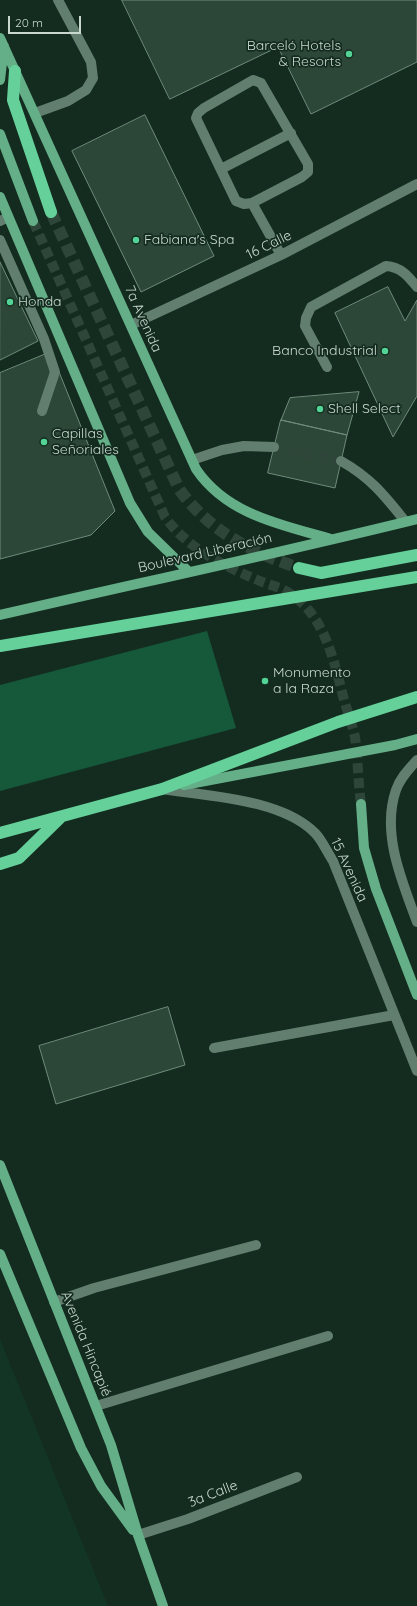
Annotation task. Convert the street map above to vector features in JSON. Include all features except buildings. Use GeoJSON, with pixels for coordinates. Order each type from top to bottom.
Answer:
{"type":"FeatureCollection","features":[{"type":"Feature","properties":{"kind":"highway"},"geometry":{"type":"LineString","coordinates":[[15,71],[13,100],[51,212]]}},
{"type":"Feature","properties":{"kind":"highway"},"geometry":{"type":"LineString","coordinates":[[299,568],[320,573],[417,554]]}},
{"type":"Feature","properties":{"kind":"highway"},"geometry":{"type":"LineString","coordinates":[[0,646],[417,577]]}},
{"type":"Feature","properties":{"kind":"highway"},"geometry":{"type":"LineString","coordinates":[[0,832],[60,817],[162,788],[338,722],[417,697]]}},
{"type":"Feature","properties":{"kind":"highway"},"geometry":{"type":"LineString","coordinates":[[0,864],[18,858],[60,817]]}},
{"type":"Feature","properties":{"kind":"main road","name":"7a Avenida"},"geometry":{"type":"LineString","coordinates":[[2,42],[192,460],[202,477],[215,492],[242,509],[281,525],[331,539]]}},
{"type":"Feature","properties":{"kind":"main road"},"geometry":{"type":"LineString","coordinates":[[0,80],[2,42]]}},
{"type":"Feature","properties":{"kind":"main road"},"geometry":{"type":"LineString","coordinates":[[0,134],[33,221]]}},
{"type":"Feature","properties":{"kind":"main road"},"geometry":{"type":"LineString","coordinates":[[0,197],[4,219],[130,503],[148,532],[188,571]]}},
{"type":"Feature","properties":{"kind":"main road","name":"Boulevard Liberación"},"geometry":{"type":"LineString","coordinates":[[0,615],[188,571],[241,562],[417,519]]}},
{"type":"Feature","properties":{"kind":"main road"},"geometry":{"type":"LineString","coordinates":[[162,788],[395,745],[417,739]]}},
{"type":"Feature","properties":{"kind":"main road"},"geometry":{"type":"LineString","coordinates":[[360,804],[364,848],[376,889],[417,995]]}},
{"type":"Feature","properties":{"kind":"main road"},"geometry":{"type":"LineString","coordinates":[[0,870],[18,858]]}},
{"type":"Feature","properties":{"kind":"main road","name":"Avenida Hincapié"},"geometry":{"type":"LineString","coordinates":[[0,1166],[112,1445],[138,1535],[163,1606]]}},
{"type":"Feature","properties":{"kind":"main road","name":"Avenida Hincapié"},"geometry":{"type":"LineString","coordinates":[[0,1254],[81,1448],[102,1486],[138,1535]]}},
{"type":"Feature","properties":{"kind":"street"},"geometry":{"type":"LineString","coordinates":[[34,113],[68,101],[86,90],[93,78],[91,62],[58,0]]}},
{"type":"Feature","properties":{"kind":"street"},"geometry":{"type":"LineString","coordinates":[[253,80],[262,83],[308,164],[308,172],[302,177],[252,203],[244,204],[236,201],[221,169],[196,118],[198,112],[253,80]]}},
{"type":"Feature","properties":{"kind":"street"},"geometry":{"type":"LineString","coordinates":[[221,169],[291,133]]}},
{"type":"Feature","properties":{"kind":"street","name":"16 Calle"},"geometry":{"type":"LineString","coordinates":[[131,325],[281,255],[417,184]]}},
{"type":"Feature","properties":{"kind":"street"},"geometry":{"type":"LineString","coordinates":[[252,203],[281,255]]}},
{"type":"Feature","properties":{"kind":"street"},"geometry":{"type":"LineString","coordinates":[[0,240],[44,339],[55,372],[42,412]]}},
{"type":"Feature","properties":{"kind":"street"},"geometry":{"type":"LineString","coordinates":[[327,367],[305,326],[306,318],[311,307],[386,266],[394,266],[405,272],[417,287]]}},
{"type":"Feature","properties":{"kind":"street"},"geometry":{"type":"LineString","coordinates":[[192,460],[222,450],[244,446],[274,447]]}},
{"type":"Feature","properties":{"kind":"street"},"geometry":{"type":"LineString","coordinates":[[341,462],[360,472],[374,484],[406,522]]}},
{"type":"Feature","properties":{"kind":"street"},"geometry":{"type":"LineString","coordinates":[[417,760],[399,783],[395,791],[391,814],[392,840],[398,868],[417,922]]}},
{"type":"Feature","properties":{"kind":"street","name":"15 Avenida"},"geometry":{"type":"LineString","coordinates":[[162,788],[267,806],[294,816],[315,833],[332,861],[417,1071]]}},
{"type":"Feature","properties":{"kind":"street"},"geometry":{"type":"LineString","coordinates":[[214,1048],[394,1015]]}},
{"type":"Feature","properties":{"kind":"street"},"geometry":{"type":"LineString","coordinates":[[54,1302],[94,1288],[256,1244]]}},
{"type":"Feature","properties":{"kind":"street"},"geometry":{"type":"LineString","coordinates":[[96,1406],[328,1336]]}},
{"type":"Feature","properties":{"kind":"street","name":"3a Calle"},"geometry":{"type":"LineString","coordinates":[[138,1535],[297,1477]]}},
{"type":"Feature","properties":{"kind":"shaded area"},"geometry":{"type":"Polygon","coordinates":[[[0,1339],[108,1606],[0,1606],[0,1339]]]}},
{"type":"Feature","properties":{"kind":"green space"},"geometry":{"type":"Polygon","coordinates":[[[207,631],[236,728],[0,791],[0,685],[207,631]]]}},
{"type":"Feature","properties":{"kind":"tunnel"},"geometry":{"type":"LineString","coordinates":[[51,212],[179,489],[204,517],[232,538],[264,555],[299,568]]}},
{"type":"Feature","properties":{"kind":"tunnel"},"geometry":{"type":"LineString","coordinates":[[33,221],[165,517],[184,538],[196,547],[220,563],[282,589],[296,598],[317,621],[330,650],[355,737],[361,804]]}},
{"type":"Feature","properties":{"kind":"tunnel"},"geometry":{"type":"LineString","coordinates":[[274,447],[341,461]]}},
{"type":"Feature","properties":{"kind":"place","name":"Barceló Hotels & Resorts"},"geometry":{"type":"Point","coordinates":[349,54]}},
{"type":"Feature","properties":{"kind":"place","name":"Fabiana's Spa"},"geometry":{"type":"Point","coordinates":[136,240]}},
{"type":"Feature","properties":{"kind":"place","name":"Honda"},"geometry":{"type":"Point","coordinates":[10,302]}},
{"type":"Feature","properties":{"kind":"place","name":"Banco Industrial"},"geometry":{"type":"Point","coordinates":[385,351]}},
{"type":"Feature","properties":{"kind":"place","name":"Shell Select"},"geometry":{"type":"Point","coordinates":[320,409]}},
{"type":"Feature","properties":{"kind":"place","name":"Capillas Señoriales"},"geometry":{"type":"Point","coordinates":[44,442]}},
{"type":"Feature","properties":{"kind":"place","name":"Monumento a la Raza"},"geometry":{"type":"Point","coordinates":[265,681]}}]}
